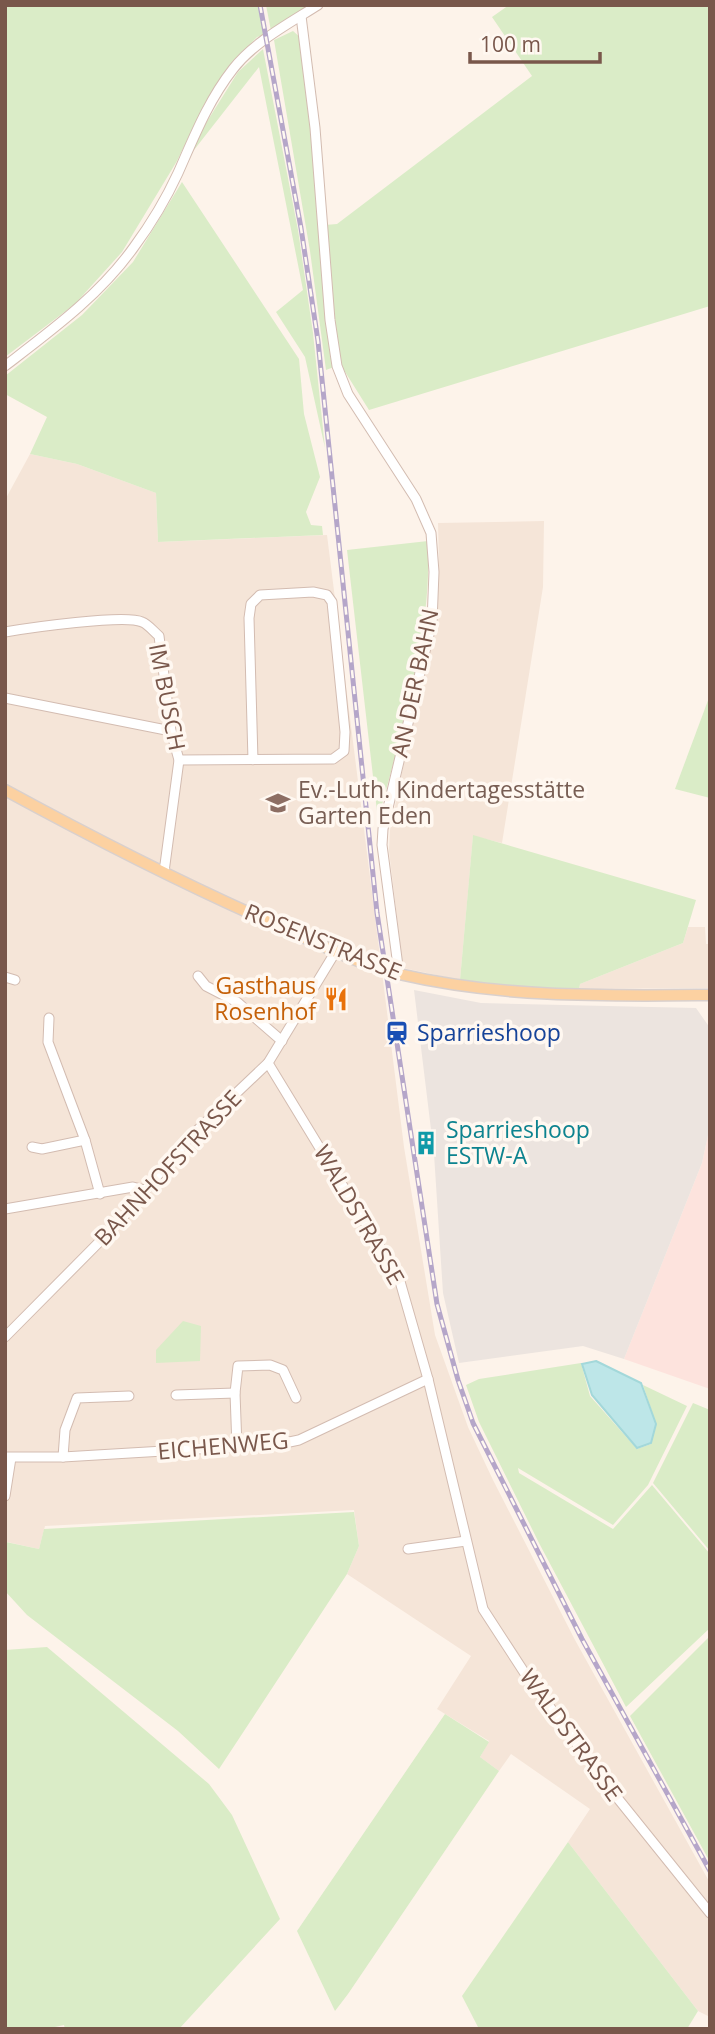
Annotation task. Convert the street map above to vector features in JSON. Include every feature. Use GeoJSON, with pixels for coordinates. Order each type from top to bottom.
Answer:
{"type":"FeatureCollection","features":[{"type":"Feature","properties":{"kind":"main road","name":"ROSENSTRASSE"},"geometry":{"type":"LineString","coordinates":[[7,794],[240,909],[336,951],[398,974],[485,990],[574,996],[710,995]]}},
{"type":"Feature","properties":{"kind":"street"},"geometry":{"type":"LineString","coordinates":[[5,366],[67,318],[120,266],[169,191],[206,109],[234,68],[266,38],[318,5]]}},
{"type":"Feature","properties":{"kind":"street","name":"AN DER BAHN"},"geometry":{"type":"LineString","coordinates":[[301,16],[315,128],[330,320],[337,366],[348,394],[425,517],[431,533],[434,572],[432,622],[383,829],[382,845],[398,974]]}},
{"type":"Feature","properties":{"kind":"street"},"geometry":{"type":"LineString","coordinates":[[179,760],[253,760],[333,759],[344,751],[345,732],[332,602],[327,595],[313,592],[260,595],[251,604],[249,618],[253,760]]}},
{"type":"Feature","properties":{"kind":"street","name":"IM BUSCH"},"geometry":{"type":"LineString","coordinates":[[5,632],[119,620],[142,622],[159,636],[171,731],[179,760],[164,872]]}},
{"type":"Feature","properties":{"kind":"street"},"geometry":{"type":"LineString","coordinates":[[5,698],[171,731]]}},
{"type":"Feature","properties":{"kind":"street","name":"BAHNHOFSTRASSE"},"geometry":{"type":"LineString","coordinates":[[5,1337],[120,1221],[187,1140],[268,1063],[336,951]]}},
{"type":"Feature","properties":{"kind":"street"},"geometry":{"type":"LineString","coordinates":[[198,976],[206,985],[237,1002],[282,1041]]}},
{"type":"Feature","properties":{"kind":"street"},"geometry":{"type":"LineString","coordinates":[[49,1017],[48,1042],[85,1140],[100,1194]]}},
{"type":"Feature","properties":{"kind":"street","name":"WALDSTRASSE"},"geometry":{"type":"LineString","coordinates":[[268,1063],[399,1278],[428,1379],[482,1609],[611,1790],[710,1913]]}},
{"type":"Feature","properties":{"kind":"street"},"geometry":{"type":"LineString","coordinates":[[33,1147],[42,1149],[85,1140]]}},
{"type":"Feature","properties":{"kind":"street"},"geometry":{"type":"LineString","coordinates":[[5,1209],[133,1187],[145,1190]]}},
{"type":"Feature","properties":{"kind":"street"},"geometry":{"type":"LineString","coordinates":[[237,1447],[238,1366],[270,1365],[283,1370],[296,1398]]}},
{"type":"Feature","properties":{"kind":"street","name":"EICHENWEG"},"geometry":{"type":"LineString","coordinates":[[8,1458],[280,1444],[299,1440],[428,1379]]}},
{"type":"Feature","properties":{"kind":"street"},"geometry":{"type":"LineString","coordinates":[[176,1395],[236,1393]]}},
{"type":"Feature","properties":{"kind":"street"},"geometry":{"type":"LineString","coordinates":[[63,1457],[65,1430],[77,1398],[129,1396]]}},
{"type":"Feature","properties":{"kind":"street"},"geometry":{"type":"LineString","coordinates":[[5,1496],[8,1458]]}},
{"type":"Feature","properties":{"kind":"street"},"geometry":{"type":"LineString","coordinates":[[408,1549],[466,1541]]}},
{"type":"Feature","properties":{"kind":"shaded area"},"geometry":{"type":"Polygon","coordinates":[[[30,454],[77,464],[156,493],[158,542],[327,535],[404,1147],[435,1335],[468,1427],[493,1480],[575,1640],[710,1883],[710,2017],[698,2011],[568,1842],[590,1809],[511,1754],[499,1771],[480,1757],[489,1741],[437,1709],[471,1656],[347,1574],[359,1546],[354,1510],[45,1526],[39,1549],[7,1542],[5,1547],[5,500],[30,454]]]}},
{"type":"Feature","properties":{"kind":"shaded area"},"geometry":{"type":"Polygon","coordinates":[[[544,521],[543,587],[502,843],[473,836],[460,980],[403,968],[389,851],[390,830],[437,605],[438,523],[544,521]]]}},
{"type":"Feature","properties":{"kind":"shaded area"},"geometry":{"type":"Polygon","coordinates":[[[688,927],[705,927],[706,944],[710,944],[710,988],[579,989],[580,984],[683,943],[688,927]]]}},
{"type":"Feature","properties":{"kind":"shaded area"},"geometry":{"type":"Polygon","coordinates":[[[414,990],[481,1003],[696,1008],[710,1028],[710,1126],[702,1163],[624,1359],[583,1346],[459,1363],[443,1293],[434,1154],[414,990]]]}},
{"type":"Feature","properties":{"kind":"shaded area"},"geometry":{"type":"Polygon","coordinates":[[[710,1126],[710,1389],[624,1359],[702,1163],[710,1126]]]}},
{"type":"Feature","properties":{"kind":"green space"},"geometry":{"type":"Polygon","coordinates":[[[5,5],[258,5],[264,35],[257,37],[228,68],[204,105],[177,161],[122,252],[75,304],[5,357],[5,5]]]}},
{"type":"Feature","properties":{"kind":"green space"},"geometry":{"type":"Polygon","coordinates":[[[266,5],[311,5],[271,31],[266,5]]]}},
{"type":"Feature","properties":{"kind":"green space"},"geometry":{"type":"Polygon","coordinates":[[[509,5],[710,5],[710,306],[369,410],[342,367],[333,318],[325,225],[337,224],[532,76],[492,17],[509,5]]]}},
{"type":"Feature","properties":{"kind":"green space"},"geometry":{"type":"Polygon","coordinates":[[[293,31],[302,39],[334,367],[326,370],[310,251],[274,40],[293,31]]]}},
{"type":"Feature","properties":{"kind":"green space"},"geometry":{"type":"Polygon","coordinates":[[[263,49],[298,230],[313,333],[325,448],[305,357],[276,312],[303,290],[259,67],[194,150],[196,139],[238,72],[263,49]]]}},
{"type":"Feature","properties":{"kind":"green space"},"geometry":{"type":"Polygon","coordinates":[[[182,182],[299,359],[304,414],[320,477],[306,512],[311,525],[322,526],[323,535],[158,542],[156,493],[77,464],[30,454],[47,417],[5,394],[5,376],[82,315],[133,262],[182,182]]]}},
{"type":"Feature","properties":{"kind":"green space"},"geometry":{"type":"Polygon","coordinates":[[[428,541],[425,612],[414,682],[378,820],[347,550],[428,541]]]}},
{"type":"Feature","properties":{"kind":"green space"},"geometry":{"type":"Polygon","coordinates":[[[710,695],[710,798],[675,789],[710,695]]]}},
{"type":"Feature","properties":{"kind":"green space"},"geometry":{"type":"Polygon","coordinates":[[[473,835],[696,900],[683,943],[580,984],[579,989],[487,985],[460,980],[473,835]]]}},
{"type":"Feature","properties":{"kind":"green space"},"geometry":{"type":"Polygon","coordinates":[[[183,1321],[201,1326],[200,1361],[156,1363],[156,1350],[183,1321]]]}},
{"type":"Feature","properties":{"kind":"green space"},"geometry":{"type":"Polygon","coordinates":[[[581,1363],[590,1396],[637,1449],[651,1444],[656,1424],[643,1385],[687,1406],[648,1485],[613,1525],[518,1468],[519,1473],[613,1529],[652,1485],[710,1554],[710,1628],[626,1707],[539,1543],[479,1422],[466,1385],[479,1379],[581,1363]]]}},
{"type":"Feature","properties":{"kind":"green space"},"geometry":{"type":"Polygon","coordinates":[[[693,1403],[710,1410],[710,1551],[653,1483],[693,1403]]]}},
{"type":"Feature","properties":{"kind":"green space"},"geometry":{"type":"Polygon","coordinates":[[[354,1512],[359,1546],[347,1574],[219,1769],[178,1731],[27,1615],[5,1591],[6,1542],[39,1549],[44,1529],[354,1512]]]}},
{"type":"Feature","properties":{"kind":"green space"},"geometry":{"type":"Polygon","coordinates":[[[710,1636],[710,1862],[630,1716],[710,1636]]]}},
{"type":"Feature","properties":{"kind":"green space"},"geometry":{"type":"Polygon","coordinates":[[[47,1647],[209,1784],[232,1815],[280,1919],[179,2029],[65,2029],[64,2025],[46,2029],[5,2029],[5,1650],[47,1647]]]}},
{"type":"Feature","properties":{"kind":"green space"},"geometry":{"type":"Polygon","coordinates":[[[445,1714],[489,1742],[480,1757],[499,1771],[335,2011],[297,1931],[445,1714]]]}},
{"type":"Feature","properties":{"kind":"green space"},"geometry":{"type":"Polygon","coordinates":[[[568,1842],[698,2011],[687,2029],[479,2029],[462,1996],[568,1842]]]}},
{"type":"Feature","properties":{"kind":"water"},"geometry":{"type":"Polygon","coordinates":[[[596,1361],[641,1383],[656,1424],[651,1443],[637,1448],[592,1395],[582,1364],[596,1361]]]}},
{"type":"Feature","properties":{"kind":"railway"},"geometry":{"type":"LineString","coordinates":[[260,5],[301,228],[318,341],[377,913],[437,1304],[473,1423],[582,1639],[710,1871]]}},
{"type":"Feature","properties":{"kind":"place","name":"Ev.-Luth. Kindertagesstätte Garten Eden"},"geometry":{"type":"Point","coordinates":[278,803]}},
{"type":"Feature","properties":{"kind":"place","name":"Gasthaus Rosenhof"},"geometry":{"type":"Point","coordinates":[336,999]}},
{"type":"Feature","properties":{"kind":"place","name":"Sparrieshoop"},"geometry":{"type":"Point","coordinates":[397,1033]}},
{"type":"Feature","properties":{"kind":"place","name":"Sparrieshoop ESTW-A"},"geometry":{"type":"Point","coordinates":[426,1143]}}]}
